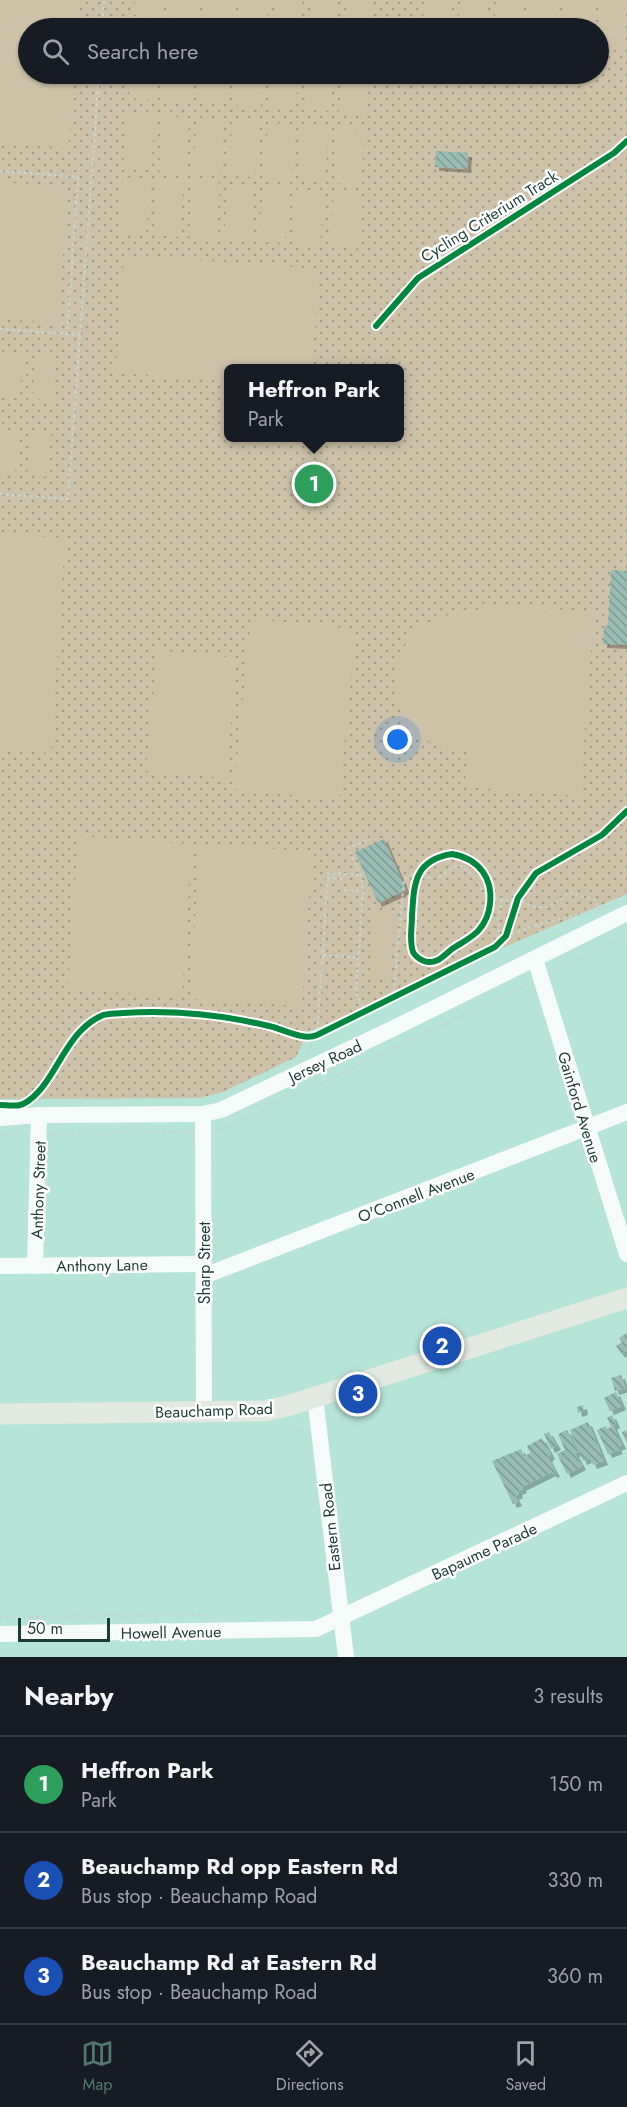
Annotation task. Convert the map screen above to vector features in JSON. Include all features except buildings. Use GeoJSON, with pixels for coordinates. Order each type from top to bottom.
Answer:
{"type":"FeatureCollection","features":[{"type":"Feature","properties":{"kind":"main road","name":"Beauchamp Road"},"geometry":{"type":"LineString","coordinates":[[0,1414],[263,1412],[627,1298]]}},
{"type":"Feature","properties":{"kind":"street","name":"Jersey Road"},"geometry":{"type":"LineString","coordinates":[[0,1118],[39,1115],[203,1114],[221,1110],[627,913]]}},
{"type":"Feature","properties":{"kind":"street","name":"Gainford Avenue"},"geometry":{"type":"LineString","coordinates":[[535,959],[627,1254]]}},
{"type":"Feature","properties":{"kind":"street","name":"O'Connell Avenue"},"geometry":{"type":"LineString","coordinates":[[204,1270],[627,1112]]}},
{"type":"Feature","properties":{"kind":"street","name":"Sharp Street"},"geometry":{"type":"LineString","coordinates":[[203,1114],[204,1412]]}},
{"type":"Feature","properties":{"kind":"street","name":"Anthony Street"},"geometry":{"type":"LineString","coordinates":[[35,1266],[39,1115]]}},
{"type":"Feature","properties":{"kind":"street","name":"Anthony Lane"},"geometry":{"type":"LineString","coordinates":[[0,1266],[204,1270]]}},
{"type":"Feature","properties":{"kind":"street","name":"Eastern Road"},"geometry":{"type":"LineString","coordinates":[[315,1397],[346,1657]]}},
{"type":"Feature","properties":{"kind":"street","name":"Bapaume Parade"},"geometry":{"type":"LineString","coordinates":[[341,1618],[627,1483]]}},
{"type":"Feature","properties":{"kind":"street","name":"Howell Avenue"},"geometry":{"type":"LineString","coordinates":[[0,1634],[316,1629],[341,1618]]}},
{"type":"Feature","properties":{"kind":"path"},"geometry":{"type":"LineString","coordinates":[[103,18],[104,0]]}},
{"type":"Feature","properties":{"kind":"path"},"geometry":{"type":"LineString","coordinates":[[0,494],[68,499],[98,84]]}},
{"type":"Feature","properties":{"kind":"path"},"geometry":{"type":"LineString","coordinates":[[0,171],[78,177],[67,333]]}},
{"type":"Feature","properties":{"kind":"path"},"geometry":{"type":"LineString","coordinates":[[0,329],[80,334]]}},
{"type":"Feature","properties":{"kind":"path"},"geometry":{"type":"LineString","coordinates":[[365,1012],[357,992],[363,891],[361,875],[348,848],[371,839]]}},
{"type":"Feature","properties":{"kind":"path"},"geometry":{"type":"LineString","coordinates":[[439,877],[453,865],[466,868],[483,892],[489,893],[489,906]]}},
{"type":"Feature","properties":{"kind":"path"},"geometry":{"type":"LineString","coordinates":[[393,998],[404,880],[413,874],[419,874],[434,883],[436,867]]}},
{"type":"Feature","properties":{"kind":"path"},"geometry":{"type":"LineString","coordinates":[[308,1054],[318,1022],[328,873],[361,875]]}},
{"type":"Feature","properties":{"kind":"path"},"geometry":{"type":"LineString","coordinates":[[415,883],[419,874]]}},
{"type":"Feature","properties":{"kind":"path"},"geometry":{"type":"LineString","coordinates":[[327,878],[344,879]]}},
{"type":"Feature","properties":{"kind":"path"},"geometry":{"type":"LineString","coordinates":[[474,891],[475,881]]}},
{"type":"Feature","properties":{"kind":"path"},"geometry":{"type":"LineString","coordinates":[[344,890],[363,891]]}},
{"type":"Feature","properties":{"kind":"path"},"geometry":{"type":"LineString","coordinates":[[515,906],[522,891]]}},
{"type":"Feature","properties":{"kind":"path"},"geometry":{"type":"LineString","coordinates":[[518,898],[529,906],[546,908],[563,898],[568,892],[595,900],[598,908]]}},
{"type":"Feature","properties":{"kind":"path"},"geometry":{"type":"LineString","coordinates":[[494,897],[508,901],[518,898]]}},
{"type":"Feature","properties":{"kind":"path"},"geometry":{"type":"LineString","coordinates":[[497,945],[502,898]]}},
{"type":"Feature","properties":{"kind":"path"},"geometry":{"type":"LineString","coordinates":[[497,945],[508,936],[610,906]]}},
{"type":"Feature","properties":{"kind":"path"},"geometry":{"type":"LineString","coordinates":[[489,919],[498,919]]}},
{"type":"Feature","properties":{"kind":"path"},"geometry":{"type":"LineString","coordinates":[[323,955],[359,958]]}},
{"type":"Feature","properties":{"kind":"path"},"geometry":{"type":"LineString","coordinates":[[384,1003],[404,993]]}},
{"type":"Feature","properties":{"kind":"path"},"geometry":{"type":"LineString","coordinates":[[357,1016],[375,1007]]}},
{"type":"Feature","properties":{"kind":"path"},"geometry":{"type":"LineString","coordinates":[[303,1036],[313,1037],[325,1032]]}},
{"type":"Feature","properties":{"kind":"shaded area"},"geometry":{"type":"Polygon","coordinates":[[[0,0],[627,0],[627,894],[308,1032],[296,1057],[223,1092],[200,1098],[0,1099],[0,0]]]}},
{"type":"Feature","properties":{"kind":"shaded area"},"geometry":{"type":"Polygon","coordinates":[[[0,0],[79,0],[78,18],[18,18],[18,84],[73,84],[68,148],[0,143],[0,0]]]}},
{"type":"Feature","properties":{"kind":"shaded area"},"geometry":{"type":"Polygon","coordinates":[[[135,0],[163,0],[162,17],[134,15],[135,0]]]}},
{"type":"Feature","properties":{"kind":"shaded area"},"geometry":{"type":"Polygon","coordinates":[[[170,0],[199,0],[197,18],[169,16],[170,0]]]}},
{"type":"Feature","properties":{"kind":"shaded area"},"geometry":{"type":"Polygon","coordinates":[[[206,0],[233,0],[232,18],[204,18],[206,0]]]}},
{"type":"Feature","properties":{"kind":"shaded area"},"geometry":{"type":"Polygon","coordinates":[[[241,0],[268,0],[267,18],[240,18],[241,0]]]}},
{"type":"Feature","properties":{"kind":"shaded area"},"geometry":{"type":"Polygon","coordinates":[[[276,0],[303,0],[302,18],[275,18],[276,0]]]}},
{"type":"Feature","properties":{"kind":"shaded area"},"geometry":{"type":"Polygon","coordinates":[[[312,0],[338,0],[337,18],[311,18],[312,0]]]}},
{"type":"Feature","properties":{"kind":"shaded area"},"geometry":{"type":"Polygon","coordinates":[[[347,0],[374,0],[373,18],[346,18],[347,0]]]}},
{"type":"Feature","properties":{"kind":"shaded area"},"geometry":{"type":"Polygon","coordinates":[[[425,0],[453,0],[451,18],[423,18],[425,0]]]}},
{"type":"Feature","properties":{"kind":"shaded area"},"geometry":{"type":"Polygon","coordinates":[[[460,0],[487,0],[486,18],[459,18],[460,0]]]}},
{"type":"Feature","properties":{"kind":"shaded area"},"geometry":{"type":"Polygon","coordinates":[[[496,0],[523,0],[522,18],[495,18],[496,0]]]}},
{"type":"Feature","properties":{"kind":"shaded area"},"geometry":{"type":"Polygon","coordinates":[[[530,0],[557,0],[556,18],[529,18],[530,0]]]}},
{"type":"Feature","properties":{"kind":"shaded area"},"geometry":{"type":"Polygon","coordinates":[[[566,0],[593,0],[592,18],[565,18],[566,0]]]}},
{"type":"Feature","properties":{"kind":"shaded area"},"geometry":{"type":"Polygon","coordinates":[[[601,0],[627,0],[624,48],[609,47],[609,18],[600,18],[601,0]]]}},
{"type":"Feature","properties":{"kind":"shaded area"},"geometry":{"type":"Polygon","coordinates":[[[130,84],[156,84],[155,100],[129,98],[130,84]]]}},
{"type":"Feature","properties":{"kind":"shaded area"},"geometry":{"type":"Polygon","coordinates":[[[164,84],[191,84],[190,102],[163,100],[164,84]]]}},
{"type":"Feature","properties":{"kind":"shaded area"},"geometry":{"type":"Polygon","coordinates":[[[200,84],[227,84],[226,104],[199,103],[200,84]]]}},
{"type":"Feature","properties":{"kind":"shaded area"},"geometry":{"type":"Polygon","coordinates":[[[235,84],[262,84],[261,107],[234,105],[235,84]]]}},
{"type":"Feature","properties":{"kind":"shaded area"},"geometry":{"type":"Polygon","coordinates":[[[270,84],[297,84],[296,109],[269,107],[270,84]]]}},
{"type":"Feature","properties":{"kind":"shaded area"},"geometry":{"type":"Polygon","coordinates":[[[305,84],[332,84],[331,111],[304,110],[305,84]]]}},
{"type":"Feature","properties":{"kind":"shaded area"},"geometry":{"type":"Polygon","coordinates":[[[341,84],[368,84],[366,114],[339,112],[341,84]]]}},
{"type":"Feature","properties":{"kind":"shaded area"},"geometry":{"type":"Polygon","coordinates":[[[127,113],[155,115],[151,170],[123,168],[127,113]]]}},
{"type":"Feature","properties":{"kind":"shaded area"},"geometry":{"type":"Polygon","coordinates":[[[163,116],[189,118],[186,173],[159,171],[163,116]]]}},
{"type":"Feature","properties":{"kind":"shaded area"},"geometry":{"type":"Polygon","coordinates":[[[197,118],[224,120],[220,175],[193,173],[197,118]]]}},
{"type":"Feature","properties":{"kind":"shaded area"},"geometry":{"type":"Polygon","coordinates":[[[232,120],[259,122],[255,177],[229,176],[232,120]]]}},
{"type":"Feature","properties":{"kind":"shaded area"},"geometry":{"type":"Polygon","coordinates":[[[268,123],[295,124],[291,180],[264,178],[268,123]]]}},
{"type":"Feature","properties":{"kind":"shaded area"},"geometry":{"type":"Polygon","coordinates":[[[302,125],[329,127],[325,182],[299,180],[302,125]]]}},
{"type":"Feature","properties":{"kind":"shaded area"},"geometry":{"type":"Polygon","coordinates":[[[338,127],[365,129],[361,185],[334,183],[338,127]]]}},
{"type":"Feature","properties":{"kind":"shaded area"},"geometry":{"type":"Polygon","coordinates":[[[123,177],[150,179],[146,234],[119,232],[123,177]]]}},
{"type":"Feature","properties":{"kind":"shaded area"},"geometry":{"type":"Polygon","coordinates":[[[157,179],[184,181],[180,237],[154,235],[157,179]]]}},
{"type":"Feature","properties":{"kind":"shaded area"},"geometry":{"type":"Polygon","coordinates":[[[193,181],[220,183],[216,239],[189,237],[193,181]]]}},
{"type":"Feature","properties":{"kind":"shaded area"},"geometry":{"type":"Polygon","coordinates":[[[0,182],[68,187],[58,323],[0,319],[0,182]]]}},
{"type":"Feature","properties":{"kind":"shaded area"},"geometry":{"type":"Polygon","coordinates":[[[228,184],[254,186],[251,241],[224,239],[228,184]]]}},
{"type":"Feature","properties":{"kind":"shaded area"},"geometry":{"type":"Polygon","coordinates":[[[263,186],[289,188],[285,243],[259,242],[263,186]]]}},
{"type":"Feature","properties":{"kind":"shaded area"},"geometry":{"type":"Polygon","coordinates":[[[297,189],[324,191],[320,246],[293,244],[297,189]]]}},
{"type":"Feature","properties":{"kind":"shaded area"},"geometry":{"type":"Polygon","coordinates":[[[334,191],[361,193],[357,249],[330,247],[334,191]]]}},
{"type":"Feature","properties":{"kind":"shaded area"},"geometry":{"type":"Polygon","coordinates":[[[124,255],[319,269],[312,364],[224,364],[224,380],[116,373],[124,255]]]}},
{"type":"Feature","properties":{"kind":"shaded area"},"geometry":{"type":"Polygon","coordinates":[[[3,352],[23,354],[20,398],[0,396],[3,352]]]}},
{"type":"Feature","properties":{"kind":"shaded area"},"geometry":{"type":"Polygon","coordinates":[[[35,355],[56,357],[53,400],[32,399],[35,355]]]}},
{"type":"Feature","properties":{"kind":"shaded area"},"geometry":{"type":"Polygon","coordinates":[[[0,431],[18,432],[15,476],[0,475],[0,431]]]}},
{"type":"Feature","properties":{"kind":"shaded area"},"geometry":{"type":"Polygon","coordinates":[[[31,432],[51,433],[48,477],[27,475],[31,432]]]}},
{"type":"Feature","properties":{"kind":"shaded area"},"geometry":{"type":"Polygon","coordinates":[[[0,534],[65,538],[51,753],[0,750],[0,534]]]}},
{"type":"Feature","properties":{"kind":"shaded area"},"geometry":{"type":"Polygon","coordinates":[[[479,603],[594,612],[580,796],[465,787],[467,751],[432,743],[409,725],[397,701],[395,675],[403,649],[420,628],[445,616],[478,615],[479,603]]]}},
{"type":"Feature","properties":{"kind":"shaded area"},"geometry":{"type":"Polygon","coordinates":[[[251,619],[356,629],[339,800],[234,789],[251,619]]]}},
{"type":"Feature","properties":{"kind":"shaded area"},"geometry":{"type":"Polygon","coordinates":[[[157,650],[237,658],[226,778],[146,771],[157,650]]]}},
{"type":"Feature","properties":{"kind":"shaded area"},"geometry":{"type":"Polygon","coordinates":[[[78,836],[192,844],[182,997],[68,989],[78,836]]]}},
{"type":"Feature","properties":{"kind":"shaded area"},"geometry":{"type":"Polygon","coordinates":[[[200,844],[312,851],[302,1006],[190,999],[200,844]]]}},
{"type":"Feature","properties":{"kind":"shaded area"},"geometry":{"type":"Polygon","coordinates":[[[374,910],[395,912],[390,978],[370,976],[374,910]]]}},
{"type":"Feature","properties":{"kind":"cycle path","name":"Cycling Criterium Track"},"geometry":{"type":"LineString","coordinates":[[376,326],[418,278],[614,153],[627,141]]}},
{"type":"Feature","properties":{"kind":"cycle path"},"geometry":{"type":"LineString","coordinates":[[0,1105],[21,1105],[34,1096],[52,1074],[77,1035],[88,1024],[106,1014],[141,1012],[197,1014],[275,1027],[299,1036],[317,1035],[495,947],[506,936],[518,898],[536,873],[602,835],[627,811]]}},
{"type":"Feature","properties":{"kind":"cycle path"},"geometry":{"type":"LineString","coordinates":[[452,854],[469,860],[483,872],[489,886],[489,910],[483,925],[473,936],[441,958],[433,962],[424,961],[414,953],[411,943],[413,904],[418,875],[430,862],[452,854]]}},
{"type":"Feature","properties":{"kind":"place","name":"Heffron Park"},"geometry":{"type":"Point","coordinates":[314,484]}},
{"type":"Feature","properties":{"kind":"place","name":"Beauchamp Rd opp Eastern Rd"},"geometry":{"type":"Point","coordinates":[442,1346]}},
{"type":"Feature","properties":{"kind":"place","name":"Beauchamp Rd at Eastern Rd"},"geometry":{"type":"Point","coordinates":[358,1394]}}]}
